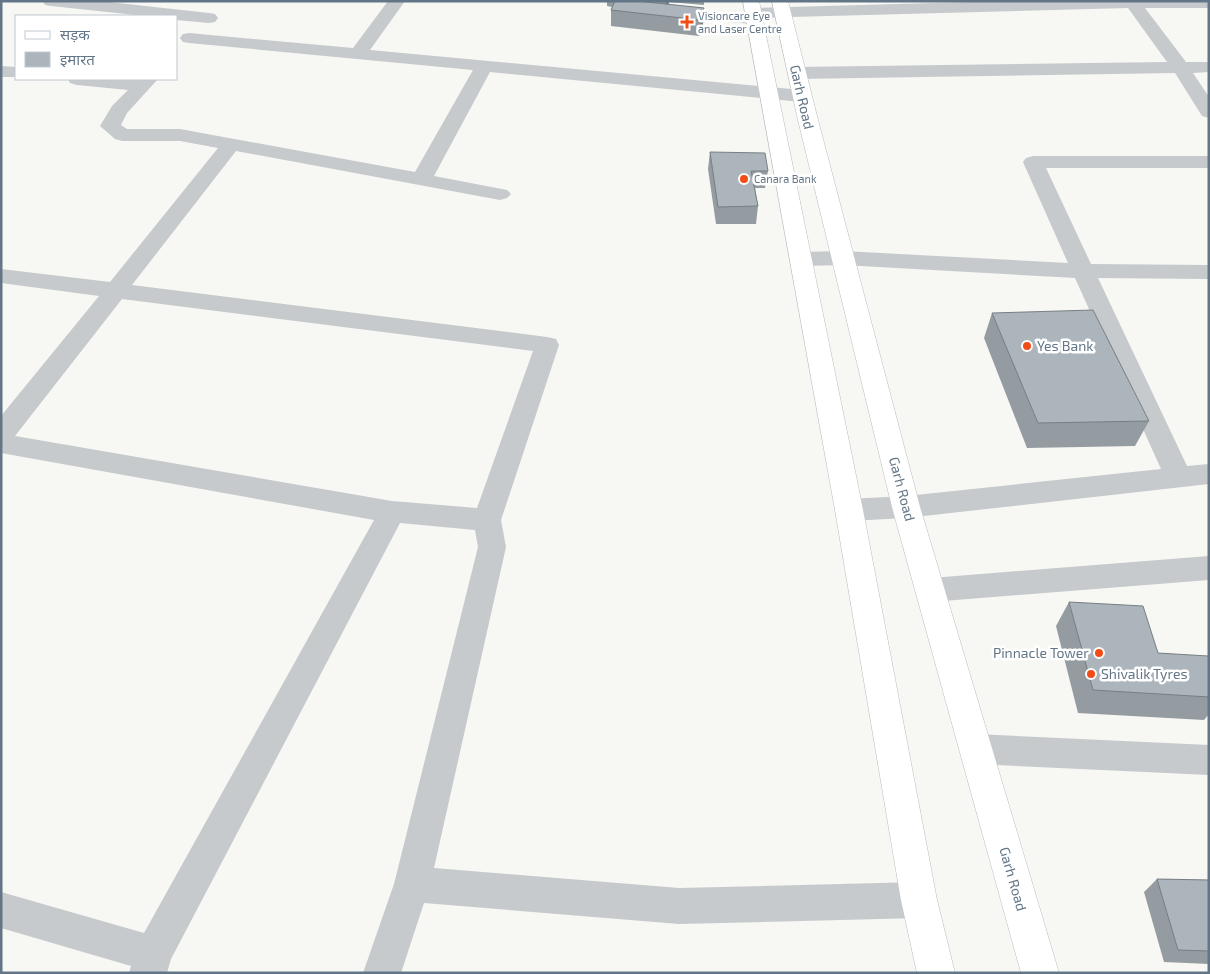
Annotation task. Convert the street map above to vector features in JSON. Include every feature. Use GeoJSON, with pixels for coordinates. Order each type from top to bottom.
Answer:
{"type":"FeatureCollection","features":[{"type":"Feature","properties":{"kind":"main road","name":"Garh Road"},"geometry":{"type":"LineString","coordinates":[[782,7],[796,72],[906,507],[1040,973]]}},
{"type":"Feature","properties":{"kind":"main road"},"geometry":{"type":"LineString","coordinates":[[753,12],[849,510],[919,900],[936,973]]}},
{"type":"Feature","properties":{"kind":"main road"},"geometry":{"type":"LineString","coordinates":[[760,47],[796,72]]}},
{"type":"Feature","properties":{"kind":"street"},"geometry":{"type":"LineString","coordinates":[[51,1],[214,12],[178,49]]}},
{"type":"Feature","properties":{"kind":"street"},"geometry":{"type":"LineString","coordinates":[[358,54],[397,1]]}},
{"type":"Feature","properties":{"kind":"street"},"geometry":{"type":"LineString","coordinates":[[1132,2],[1209,112]]}},
{"type":"Feature","properties":{"kind":"street"},"geometry":{"type":"LineString","coordinates":[[753,12],[782,7],[1132,2],[1209,3]]}},
{"type":"Feature","properties":{"kind":"street"},"geometry":{"type":"LineString","coordinates":[[189,38],[769,93],[796,72],[1209,67]]}},
{"type":"Feature","properties":{"kind":"street"},"geometry":{"type":"LineString","coordinates":[[422,179],[484,67]]}},
{"type":"Feature","properties":{"kind":"street"},"geometry":{"type":"LineString","coordinates":[[1,71],[15,72]]}},
{"type":"Feature","properties":{"kind":"street"},"geometry":{"type":"LineString","coordinates":[[100,80],[146,82]]}},
{"type":"Feature","properties":{"kind":"street"},"geometry":{"type":"LineString","coordinates":[[146,82],[119,110],[110,126],[122,135],[180,135],[231,146],[500,194]]}},
{"type":"Feature","properties":{"kind":"street"},"geometry":{"type":"LineString","coordinates":[[1,435],[231,146]]}},
{"type":"Feature","properties":{"kind":"street"},"geometry":{"type":"LineString","coordinates":[[1179,478],[1033,162],[1209,162]]}},
{"type":"Feature","properties":{"kind":"street"},"geometry":{"type":"LineString","coordinates":[[801,259],[843,258],[1083,271],[1209,272]]}},
{"type":"Feature","properties":{"kind":"street"},"geometry":{"type":"LineString","coordinates":[[1,276],[547,345],[487,520],[492,547],[412,884],[382,973]]}},
{"type":"Feature","properties":{"kind":"street"},"geometry":{"type":"LineString","coordinates":[[1,444],[392,512],[487,520]]}},
{"type":"Feature","properties":{"kind":"street"},"geometry":{"type":"LineString","coordinates":[[849,510],[906,507],[1209,474]]}},
{"type":"Feature","properties":{"kind":"street"},"geometry":{"type":"LineString","coordinates":[[1,910],[150,964],[392,512]]}},
{"type":"Feature","properties":{"kind":"street"},"geometry":{"type":"LineString","coordinates":[[930,590],[1209,568]]}},
{"type":"Feature","properties":{"kind":"street"},"geometry":{"type":"LineString","coordinates":[[976,749],[1209,760]]}},
{"type":"Feature","properties":{"kind":"street"},"geometry":{"type":"LineString","coordinates":[[412,884],[679,906],[919,900]]}},
{"type":"Feature","properties":{"kind":"lane"},"geometry":{"type":"LineString","coordinates":[[675,16],[753,12]]}},
{"type":"Feature","properties":{"kind":"building"},"geometry":{"type":"Polygon","coordinates":[[[615,1],[637,1],[704,8],[700,20],[611,10],[615,1]]]}},
{"type":"Feature","properties":{"kind":"building"},"geometry":{"type":"Polygon","coordinates":[[[710,152],[765,153],[768,171],[751,171],[758,206],[718,207],[710,152]]]}},
{"type":"Feature","properties":{"kind":"building"},"geometry":{"type":"Polygon","coordinates":[[[1093,310],[1149,421],[1038,423],[992,313],[1093,310]]]}},
{"type":"Feature","properties":{"kind":"building"},"geometry":{"type":"Polygon","coordinates":[[[1069,602],[1143,606],[1158,653],[1208,656],[1209,697],[1093,690],[1069,602]]]}},
{"type":"Feature","properties":{"kind":"building"},"geometry":{"type":"Polygon","coordinates":[[[1157,879],[1209,880],[1209,951],[1178,950],[1157,879]]]}},
{"type":"Feature","properties":{"kind":"place","name":"Visioncare Eye and Laser Centre"},"geometry":{"type":"Point","coordinates":[687,22]}},
{"type":"Feature","properties":{"kind":"place","name":"Canara Bank"},"geometry":{"type":"Point","coordinates":[744,179]}},
{"type":"Feature","properties":{"kind":"place","name":"Yes Bank"},"geometry":{"type":"Point","coordinates":[1027,346]}},
{"type":"Feature","properties":{"kind":"place","name":"Pinnacle Tower"},"geometry":{"type":"Point","coordinates":[1099,653]}},
{"type":"Feature","properties":{"kind":"place","name":"Shivalik Tyres"},"geometry":{"type":"Point","coordinates":[1091,674]}}]}
